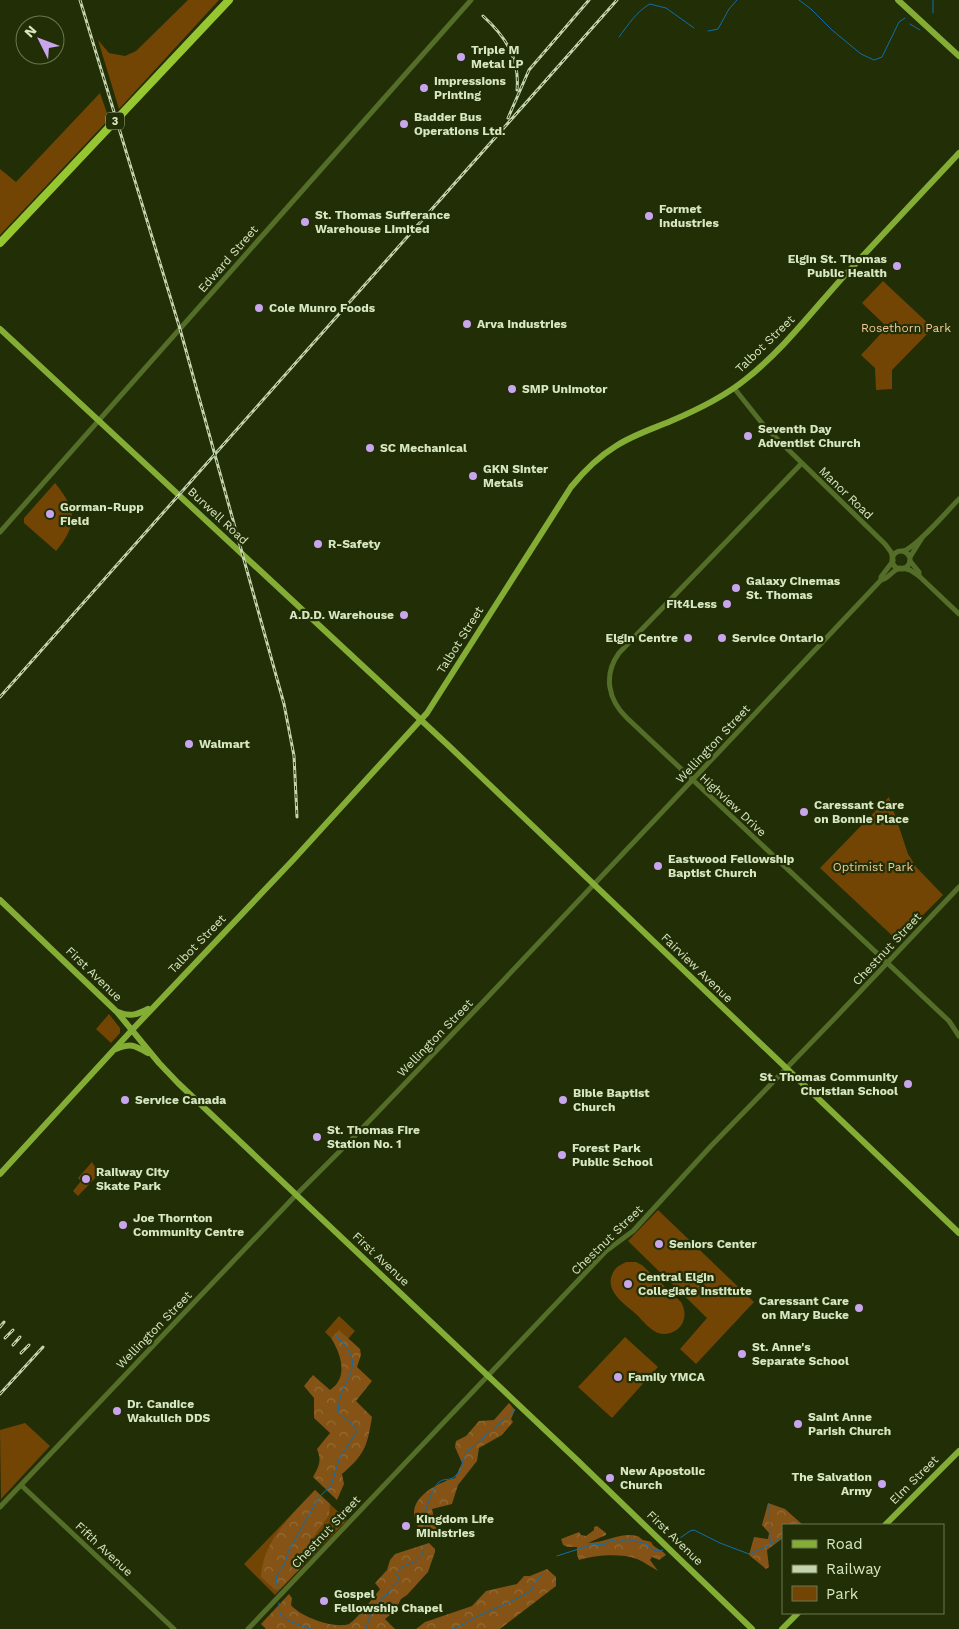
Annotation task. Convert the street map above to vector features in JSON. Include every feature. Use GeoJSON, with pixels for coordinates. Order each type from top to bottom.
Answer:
{"type":"FeatureCollection","features":[{"type":"Feature","properties":{"kind":"highway","name":"3"},"geometry":{"type":"LineString","coordinates":[[0,243],[229,0]]}},
{"type":"Feature","properties":{"kind":"main road"},"geometry":{"type":"LineString","coordinates":[[898,0],[959,56]]}},
{"type":"Feature","properties":{"kind":"main road"},"geometry":{"type":"LineString","coordinates":[[944,41],[959,51]]}},
{"type":"Feature","properties":{"kind":"main road","name":"Talbot Street"},"geometry":{"type":"LineString","coordinates":[[0,1174],[421,720],[571,487],[581,475],[602,455],[614,447],[638,434],[702,407],[734,388],[758,369],[959,153]]}},
{"type":"Feature","properties":{"kind":"main road","name":"Burwell Road"},"geometry":{"type":"LineString","coordinates":[[0,329],[421,720]]}},
{"type":"Feature","properties":{"kind":"main road","name":"Fairview Avenue"},"geometry":{"type":"LineString","coordinates":[[421,720],[959,1233]]}},
{"type":"Feature","properties":{"kind":"main road","name":"First Avenue"},"geometry":{"type":"LineString","coordinates":[[0,900],[117,1012],[178,1083],[586,1467],[752,1629]]}},
{"type":"Feature","properties":{"kind":"main road"},"geometry":{"type":"LineString","coordinates":[[117,1012],[128,1016],[139,1014],[154,1007]]}},
{"type":"Feature","properties":{"kind":"main road"},"geometry":{"type":"LineString","coordinates":[[115,1050],[126,1045],[134,1045],[153,1056]]}},
{"type":"Feature","properties":{"kind":"main road","name":"Elm Street"},"geometry":{"type":"LineString","coordinates":[[886,1524],[959,1451]]}},
{"type":"Feature","properties":{"kind":"main road"},"geometry":{"type":"LineString","coordinates":[[782,1629],[797,1614]]}},
{"type":"Feature","properties":{"kind":"street","name":"Edward Street"},"geometry":{"type":"LineString","coordinates":[[0,532],[471,0]]}},
{"type":"Feature","properties":{"kind":"street","name":"Manor Road"},"geometry":{"type":"LineString","coordinates":[[734,388],[765,427],[885,544],[892,554],[893,560]]}},
{"type":"Feature","properties":{"kind":"street","name":"Highview Drive"},"geometry":{"type":"LineString","coordinates":[[801,464],[622,650],[612,667],[609,690],[617,708],[951,1024],[959,1036]]}},
{"type":"Feature","properties":{"kind":"street"},"geometry":{"type":"LineString","coordinates":[[959,499],[922,538],[909,549],[895,554],[893,560],[895,566],[910,570],[919,576],[959,614]]}},
{"type":"Feature","properties":{"kind":"street"},"geometry":{"type":"LineString","coordinates":[[902,568],[908,566],[922,538]]}},
{"type":"Feature","properties":{"kind":"street","name":"Manor Road"},"geometry":{"type":"LineString","coordinates":[[885,544],[901,551]]}},
{"type":"Feature","properties":{"kind":"street"},"geometry":{"type":"LineString","coordinates":[[901,551],[908,553],[919,572],[919,576]]}},
{"type":"Feature","properties":{"kind":"street","name":"Wellington Street"},"geometry":{"type":"LineString","coordinates":[[881,580],[881,577],[893,560]]}},
{"type":"Feature","properties":{"kind":"street","name":"Wellington Street"},"geometry":{"type":"LineString","coordinates":[[0,1507],[296,1195],[397,1092],[881,580],[884,580],[893,571],[902,568]]}},
{"type":"Feature","properties":{"kind":"street","name":"Chestnut Street"},"geometry":{"type":"LineString","coordinates":[[248,1629],[610,1247],[633,1231],[711,1146],[959,887]]}},
{"type":"Feature","properties":{"kind":"street","name":"Fifth Avenue"},"geometry":{"type":"LineString","coordinates":[[21,1485],[174,1629]]}},
{"type":"Feature","properties":{"kind":"green space"},"geometry":{"type":"Polygon","coordinates":[[[188,0],[219,0],[119,109],[98,40],[109,53],[125,56],[136,51],[188,0]]]}},
{"type":"Feature","properties":{"kind":"green space"},"geometry":{"type":"Polygon","coordinates":[[[100,93],[109,119],[0,235],[0,169],[16,182],[100,93]]]}},
{"type":"Feature","properties":{"kind":"green space","name":"Rosethorn Park"},"geometry":{"type":"Polygon","coordinates":[[[883,281],[933,328],[892,370],[892,389],[876,390],[875,368],[861,355],[887,327],[862,303],[883,281]]]}},
{"type":"Feature","properties":{"kind":"green space","name":"Gorman-Rupp Field"},"geometry":{"type":"Polygon","coordinates":[[[55,483],[68,501],[72,517],[68,533],[56,551],[24,523],[24,518],[55,483]]]}},
{"type":"Feature","properties":{"kind":"green space","name":"Optimist Park"},"geometry":{"type":"Polygon","coordinates":[[[889,797],[908,854],[917,868],[943,895],[899,942],[820,868],[889,797]]]}},
{"type":"Feature","properties":{"kind":"green space"},"geometry":{"type":"Polygon","coordinates":[[[109,1014],[120,1028],[120,1033],[111,1043],[96,1029],[109,1014]]]}},
{"type":"Feature","properties":{"kind":"green space","name":"Railway City Skate Park"},"geometry":{"type":"Polygon","coordinates":[[[92,1162],[100,1170],[98,1175],[78,1196],[73,1191],[81,1181],[78,1178],[92,1162]]]}},
{"type":"Feature","properties":{"kind":"green space"},"geometry":{"type":"Polygon","coordinates":[[[658,1210],[754,1302],[696,1364],[680,1349],[707,1318],[628,1241],[658,1210]]]}},
{"type":"Feature","properties":{"kind":"green space"},"geometry":{"type":"Polygon","coordinates":[[[626,1262],[636,1262],[642,1265],[681,1302],[684,1310],[683,1321],[672,1333],[658,1333],[649,1328],[614,1292],[611,1287],[612,1275],[619,1266],[626,1262]]]}},
{"type":"Feature","properties":{"kind":"green space"},"geometry":{"type":"Polygon","coordinates":[[[339,1316],[355,1331],[348,1339],[339,1331],[331,1338],[325,1332],[339,1316]]]}},
{"type":"Feature","properties":{"kind":"green space"},"geometry":{"type":"Polygon","coordinates":[[[339,1330],[360,1349],[361,1355],[357,1367],[372,1381],[356,1401],[372,1417],[364,1449],[356,1461],[342,1474],[344,1484],[337,1500],[313,1477],[319,1463],[317,1449],[330,1433],[314,1418],[314,1398],[304,1386],[313,1375],[330,1390],[340,1379],[340,1358],[331,1338],[339,1330]]]}},
{"type":"Feature","properties":{"kind":"green space","name":"Family YMCA"},"geometry":{"type":"Polygon","coordinates":[[[625,1337],[658,1367],[612,1418],[578,1387],[625,1337]]]}},
{"type":"Feature","properties":{"kind":"green space"},"geometry":{"type":"Polygon","coordinates":[[[509,1403],[515,1410],[511,1419],[513,1422],[502,1435],[479,1448],[477,1461],[458,1485],[452,1504],[432,1509],[437,1532],[421,1536],[414,1515],[415,1506],[423,1494],[442,1482],[455,1478],[462,1463],[455,1447],[456,1441],[466,1436],[479,1421],[494,1420],[509,1403]]]}},
{"type":"Feature","properties":{"kind":"green space"},"geometry":{"type":"Polygon","coordinates":[[[25,1423],[50,1446],[1,1499],[0,1430],[25,1423]]]}},
{"type":"Feature","properties":{"kind":"green space"},"geometry":{"type":"Polygon","coordinates":[[[315,1490],[347,1520],[275,1595],[244,1564],[315,1490]]]}},
{"type":"Feature","properties":{"kind":"green space"},"geometry":{"type":"Polygon","coordinates":[[[315,1490],[330,1504],[329,1515],[310,1542],[302,1566],[280,1589],[275,1590],[261,1577],[267,1552],[272,1540],[280,1529],[315,1490]]]}},
{"type":"Feature","properties":{"kind":"green space"},"geometry":{"type":"Polygon","coordinates":[[[768,1503],[785,1509],[802,1524],[782,1524],[782,1539],[767,1550],[769,1567],[766,1569],[749,1555],[754,1537],[768,1539],[769,1533],[762,1525],[768,1503]]]}},
{"type":"Feature","properties":{"kind":"green space"},"geometry":{"type":"Polygon","coordinates":[[[597,1526],[606,1535],[588,1543],[625,1535],[638,1536],[643,1540],[651,1542],[666,1555],[659,1560],[652,1557],[650,1560],[658,1571],[637,1559],[616,1555],[579,1560],[577,1547],[563,1545],[561,1539],[579,1532],[581,1535],[586,1536],[597,1526]]]}},
{"type":"Feature","properties":{"kind":"green space"},"geometry":{"type":"Polygon","coordinates":[[[429,1543],[435,1549],[435,1552],[428,1572],[401,1599],[395,1611],[385,1619],[395,1629],[266,1629],[261,1624],[289,1594],[292,1598],[291,1605],[310,1618],[335,1625],[349,1624],[380,1589],[375,1583],[387,1570],[390,1560],[395,1554],[429,1543]]]}},
{"type":"Feature","properties":{"kind":"green space"},"geometry":{"type":"Polygon","coordinates":[[[547,1569],[556,1577],[556,1586],[500,1629],[416,1629],[425,1622],[472,1606],[486,1591],[517,1584],[524,1576],[530,1576],[547,1569]]]}},
{"type":"Feature","properties":{"kind":"waterway"},"geometry":{"type":"LineString","coordinates":[[708,31],[718,29],[729,9],[737,0]]}},
{"type":"Feature","properties":{"kind":"waterway"},"geometry":{"type":"LineString","coordinates":[[799,0],[861,54],[874,60],[882,57],[899,22],[905,18]]}},
{"type":"Feature","properties":{"kind":"waterway"},"geometry":{"type":"LineString","coordinates":[[933,0],[933,13]]}},
{"type":"Feature","properties":{"kind":"waterway"},"geometry":{"type":"LineString","coordinates":[[619,37],[637,14],[650,4],[666,8],[694,28]]}},
{"type":"Feature","properties":{"kind":"waterway"},"geometry":{"type":"LineString","coordinates":[[910,24],[920,30]]}},
{"type":"Feature","properties":{"kind":"waterway"},"geometry":{"type":"LineString","coordinates":[[278,1591],[276,1577],[284,1565],[289,1550],[319,1497],[331,1486],[339,1459],[356,1433],[353,1424],[339,1414],[339,1403],[350,1375],[352,1357],[347,1347],[336,1336]]}},
{"type":"Feature","properties":{"kind":"waterway"},"geometry":{"type":"LineString","coordinates":[[425,1538],[424,1518],[434,1489],[439,1482],[451,1479],[456,1475],[461,1469],[464,1457],[468,1451],[515,1410]]}},
{"type":"Feature","properties":{"kind":"waterway"},"geometry":{"type":"LineString","coordinates":[[769,1504],[770,1542]]}},
{"type":"Feature","properties":{"kind":"waterway"},"geometry":{"type":"LineString","coordinates":[[673,1543],[694,1530],[720,1543],[749,1554],[770,1545],[770,1543],[782,1537]]}},
{"type":"Feature","properties":{"kind":"waterway"},"geometry":{"type":"LineString","coordinates":[[557,1556],[594,1544],[604,1545],[610,1540],[619,1542],[632,1540],[646,1544],[655,1551],[663,1550]]}},
{"type":"Feature","properties":{"kind":"waterway"},"geometry":{"type":"LineString","coordinates":[[366,1629],[374,1609],[399,1578],[397,1575],[398,1570],[418,1560],[421,1557],[424,1546]]}},
{"type":"Feature","properties":{"kind":"waterway"},"geometry":{"type":"LineString","coordinates":[[452,1629],[527,1593],[533,1589],[533,1585],[543,1573]]}},
{"type":"Feature","properties":{"kind":"waterway"},"geometry":{"type":"LineString","coordinates":[[279,1603],[280,1614],[289,1621],[311,1629]]}},
{"type":"Feature","properties":{"kind":"railway"},"geometry":{"type":"LineString","coordinates":[[80,0],[180,329],[284,704],[294,756],[297,817]]}},
{"type":"Feature","properties":{"kind":"railway"},"geometry":{"type":"LineString","coordinates":[[508,118],[529,70],[589,0]]}},
{"type":"Feature","properties":{"kind":"railway"},"geometry":{"type":"LineString","coordinates":[[0,697],[617,0]]}},
{"type":"Feature","properties":{"kind":"railway"},"geometry":{"type":"LineString","coordinates":[[483,16],[498,32],[509,48],[516,68],[517,90]]}},
{"type":"Feature","properties":{"kind":"railway"},"geometry":{"type":"LineString","coordinates":[[0,1327],[4,1322]]}},
{"type":"Feature","properties":{"kind":"railway"},"geometry":{"type":"LineString","coordinates":[[5,1338],[13,1330]]}},
{"type":"Feature","properties":{"kind":"railway"},"geometry":{"type":"LineString","coordinates":[[13,1345],[20,1337]]}},
{"type":"Feature","properties":{"kind":"railway"},"geometry":{"type":"LineString","coordinates":[[21,1353],[29,1345]]}},
{"type":"Feature","properties":{"kind":"railway"},"geometry":{"type":"LineString","coordinates":[[0,1394],[43,1347]]}},
{"type":"Feature","properties":{"kind":"place","name":"Triple M Metal LP"},"geometry":{"type":"Point","coordinates":[461,57]}},
{"type":"Feature","properties":{"kind":"place","name":"Impressions Printing"},"geometry":{"type":"Point","coordinates":[424,88]}},
{"type":"Feature","properties":{"kind":"place","name":"Badder Bus Operations Ltd."},"geometry":{"type":"Point","coordinates":[404,124]}},
{"type":"Feature","properties":{"kind":"place","name":"Formet Industries"},"geometry":{"type":"Point","coordinates":[649,216]}},
{"type":"Feature","properties":{"kind":"place","name":"St. Thomas Sufferance Warehouse Limited"},"geometry":{"type":"Point","coordinates":[305,222]}},
{"type":"Feature","properties":{"kind":"place","name":"Elgin St. Thomas Public Health"},"geometry":{"type":"Point","coordinates":[897,266]}},
{"type":"Feature","properties":{"kind":"place","name":"Cole Munro Foods"},"geometry":{"type":"Point","coordinates":[259,308]}},
{"type":"Feature","properties":{"kind":"place","name":"Arva Industries"},"geometry":{"type":"Point","coordinates":[467,324]}},
{"type":"Feature","properties":{"kind":"place","name":"SMP Unimotor"},"geometry":{"type":"Point","coordinates":[512,389]}},
{"type":"Feature","properties":{"kind":"place","name":"Seventh Day Adventist Church"},"geometry":{"type":"Point","coordinates":[748,436]}},
{"type":"Feature","properties":{"kind":"place","name":"SC Mechanical"},"geometry":{"type":"Point","coordinates":[370,448]}},
{"type":"Feature","properties":{"kind":"place","name":"GKN Sinter Metals"},"geometry":{"type":"Point","coordinates":[473,476]}},
{"type":"Feature","properties":{"kind":"place","name":"Gorman-Rupp Field"},"geometry":{"type":"Point","coordinates":[50,514]}},
{"type":"Feature","properties":{"kind":"place","name":"R-Safety"},"geometry":{"type":"Point","coordinates":[318,544]}},
{"type":"Feature","properties":{"kind":"place","name":"Galaxy Cinemas St. Thomas"},"geometry":{"type":"Point","coordinates":[736,588]}},
{"type":"Feature","properties":{"kind":"place","name":"Fit4Less"},"geometry":{"type":"Point","coordinates":[727,604]}},
{"type":"Feature","properties":{"kind":"place","name":"A.D.D. Warehouse"},"geometry":{"type":"Point","coordinates":[404,615]}},
{"type":"Feature","properties":{"kind":"place","name":"Elgin Centre"},"geometry":{"type":"Point","coordinates":[688,638]}},
{"type":"Feature","properties":{"kind":"place","name":"Service Ontario"},"geometry":{"type":"Point","coordinates":[722,638]}},
{"type":"Feature","properties":{"kind":"place","name":"Walmart"},"geometry":{"type":"Point","coordinates":[189,744]}},
{"type":"Feature","properties":{"kind":"place","name":"Caressant Care on Bonnie Place"},"geometry":{"type":"Point","coordinates":[804,812]}},
{"type":"Feature","properties":{"kind":"place","name":"Eastwood Fellowship Baptist Church"},"geometry":{"type":"Point","coordinates":[658,866]}},
{"type":"Feature","properties":{"kind":"place","name":"St. Thomas Community Christian School"},"geometry":{"type":"Point","coordinates":[908,1084]}},
{"type":"Feature","properties":{"kind":"place","name":"Service Canada"},"geometry":{"type":"Point","coordinates":[125,1100]}},
{"type":"Feature","properties":{"kind":"place","name":"Bible Baptist Church"},"geometry":{"type":"Point","coordinates":[563,1100]}},
{"type":"Feature","properties":{"kind":"place","name":"St. Thomas Fire Station No. 1"},"geometry":{"type":"Point","coordinates":[317,1137]}},
{"type":"Feature","properties":{"kind":"place","name":"Forest Park Public School"},"geometry":{"type":"Point","coordinates":[562,1155]}},
{"type":"Feature","properties":{"kind":"place","name":"Railway City Skate Park"},"geometry":{"type":"Point","coordinates":[86,1179]}},
{"type":"Feature","properties":{"kind":"place","name":"Joe Thornton Community Centre"},"geometry":{"type":"Point","coordinates":[123,1225]}},
{"type":"Feature","properties":{"kind":"place","name":"Seniors Center"},"geometry":{"type":"Point","coordinates":[659,1244]}},
{"type":"Feature","properties":{"kind":"place","name":"Central Elgin Collegiate Institute"},"geometry":{"type":"Point","coordinates":[628,1284]}},
{"type":"Feature","properties":{"kind":"place","name":"Caressant Care on Mary Bucke"},"geometry":{"type":"Point","coordinates":[859,1308]}},
{"type":"Feature","properties":{"kind":"place","name":"St. Anne's Separate School"},"geometry":{"type":"Point","coordinates":[742,1354]}},
{"type":"Feature","properties":{"kind":"place","name":"Family YMCA"},"geometry":{"type":"Point","coordinates":[618,1377]}},
{"type":"Feature","properties":{"kind":"place","name":"Dr. Candice Wakulich DDS"},"geometry":{"type":"Point","coordinates":[117,1411]}},
{"type":"Feature","properties":{"kind":"place","name":"Saint Anne Parish Church"},"geometry":{"type":"Point","coordinates":[798,1424]}},
{"type":"Feature","properties":{"kind":"place","name":"New Apostolic Church"},"geometry":{"type":"Point","coordinates":[610,1478]}},
{"type":"Feature","properties":{"kind":"place","name":"The Salvation Army"},"geometry":{"type":"Point","coordinates":[882,1484]}},
{"type":"Feature","properties":{"kind":"place","name":"Kingdom Life Ministries"},"geometry":{"type":"Point","coordinates":[406,1526]}},
{"type":"Feature","properties":{"kind":"place","name":"Gospel Fellowship Chapel"},"geometry":{"type":"Point","coordinates":[324,1601]}}]}
